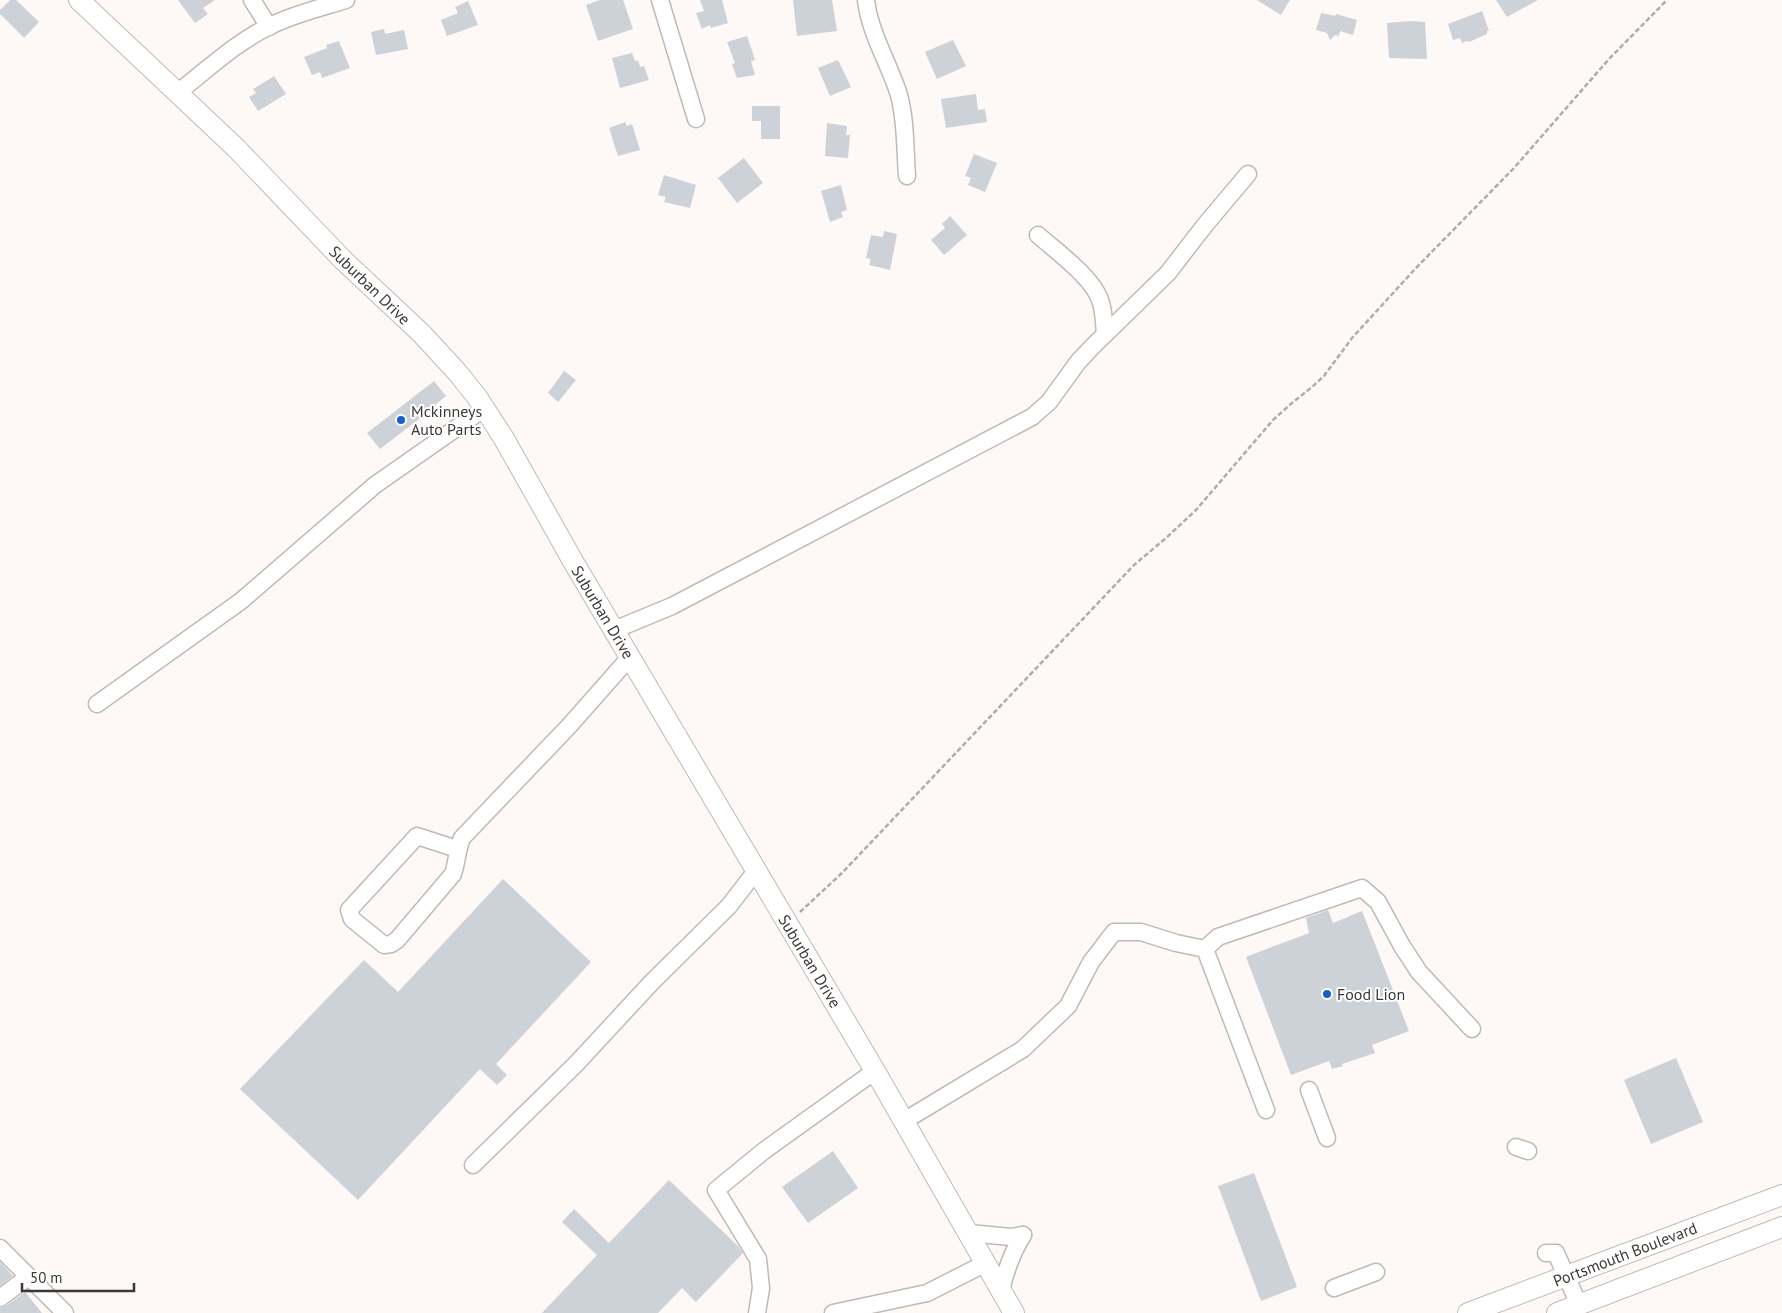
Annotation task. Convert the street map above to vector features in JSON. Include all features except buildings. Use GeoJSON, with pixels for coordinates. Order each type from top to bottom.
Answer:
{"type":"FeatureCollection","features":[{"type":"Feature","properties":{"kind":"main road","name":"Suburban Drive"},"geometry":{"type":"LineString","coordinates":[[79,0],[236,148],[343,260],[420,333],[457,372],[485,408],[904,1121],[1014,1313]]}},
{"type":"Feature","properties":{"kind":"main road","name":"Portsmouth Boulevard"},"geometry":{"type":"LineString","coordinates":[[1468,1313],[1782,1195]]}},
{"type":"Feature","properties":{"kind":"main road","name":"Portsmouth Boulevard"},"geometry":{"type":"LineString","coordinates":[[1557,1313],[1782,1228]]}},
{"type":"Feature","properties":{"kind":"street"},"geometry":{"type":"LineString","coordinates":[[252,0],[269,27]]}},
{"type":"Feature","properties":{"kind":"street"},"geometry":{"type":"LineString","coordinates":[[177,93],[246,40],[269,27],[293,16],[346,0]]}},
{"type":"Feature","properties":{"kind":"street"},"geometry":{"type":"LineString","coordinates":[[660,0],[696,118]]}},
{"type":"Feature","properties":{"kind":"street"},"geometry":{"type":"LineString","coordinates":[[866,0],[878,45],[890,70],[899,96],[904,123],[907,176]]}},
{"type":"Feature","properties":{"kind":"street"},"geometry":{"type":"LineString","coordinates":[[614,630],[672,606],[1032,417],[1049,402],[1078,362],[1168,273],[1248,174]]}},
{"type":"Feature","properties":{"kind":"street"},"geometry":{"type":"LineString","coordinates":[[1038,235],[1088,280],[1096,290],[1101,303],[1105,334]]}},
{"type":"Feature","properties":{"kind":"street"},"geometry":{"type":"LineString","coordinates":[[97,704],[241,600],[375,485],[485,408]]}},
{"type":"Feature","properties":{"kind":"street"},"geometry":{"type":"LineString","coordinates":[[457,849],[417,836],[349,910],[352,919],[384,945],[391,944],[396,940],[453,874],[457,862],[457,849],[462,838],[570,725],[630,657]]}},
{"type":"Feature","properties":{"kind":"street"},"geometry":{"type":"LineString","coordinates":[[472,1165],[576,1064],[652,982],[729,906],[756,871]]}},
{"type":"Feature","properties":{"kind":"street"},"geometry":{"type":"LineString","coordinates":[[1205,949],[1218,937],[1362,888],[1378,902],[1402,946],[1419,972],[1472,1029]]}},
{"type":"Feature","properties":{"kind":"street"},"geometry":{"type":"LineString","coordinates":[[904,1121],[1023,1049],[1068,1006],[1091,962],[1114,932],[1141,932],[1176,943],[1205,949]]}},
{"type":"Feature","properties":{"kind":"street"},"geometry":{"type":"LineString","coordinates":[[1205,949],[1266,1110]]}},
{"type":"Feature","properties":{"kind":"street"},"geometry":{"type":"LineString","coordinates":[[757,1313],[761,1288],[758,1260],[716,1190],[765,1150],[875,1072]]}},
{"type":"Feature","properties":{"kind":"street"},"geometry":{"type":"LineString","coordinates":[[1310,1090],[1327,1138]]}},
{"type":"Feature","properties":{"kind":"street"},"geometry":{"type":"LineString","coordinates":[[969,1233],[1011,1237],[1023,1235],[1007,1266],[1001,1290]]}},
{"type":"Feature","properties":{"kind":"street"},"geometry":{"type":"LineString","coordinates":[[0,1248],[65,1313]]}},
{"type":"Feature","properties":{"kind":"street"},"geometry":{"type":"LineString","coordinates":[[1551,1253],[1566,1276],[1578,1305]]}},
{"type":"Feature","properties":{"kind":"street"},"geometry":{"type":"LineString","coordinates":[[833,1313],[927,1293],[986,1263]]}},
{"type":"Feature","properties":{"kind":"street"},"geometry":{"type":"LineString","coordinates":[[1334,1288],[1376,1272]]}},
{"type":"Feature","properties":{"kind":"street"},"geometry":{"type":"LineString","coordinates":[[0,1298],[28,1276]]}},
{"type":"Feature","properties":{"kind":"path"},"geometry":{"type":"LineString","coordinates":[[788,923],[842,873],[1134,565],[1196,510],[1273,420],[1324,376],[1352,338],[1415,269],[1514,168],[1558,120],[1609,59],[1667,0]]}},
{"type":"Feature","properties":{"kind":"place","name":"Mckinneys Auto Parts"},"geometry":{"type":"Point","coordinates":[401,420]}},
{"type":"Feature","properties":{"kind":"place","name":"Food Lion"},"geometry":{"type":"Point","coordinates":[1327,994]}}]}
